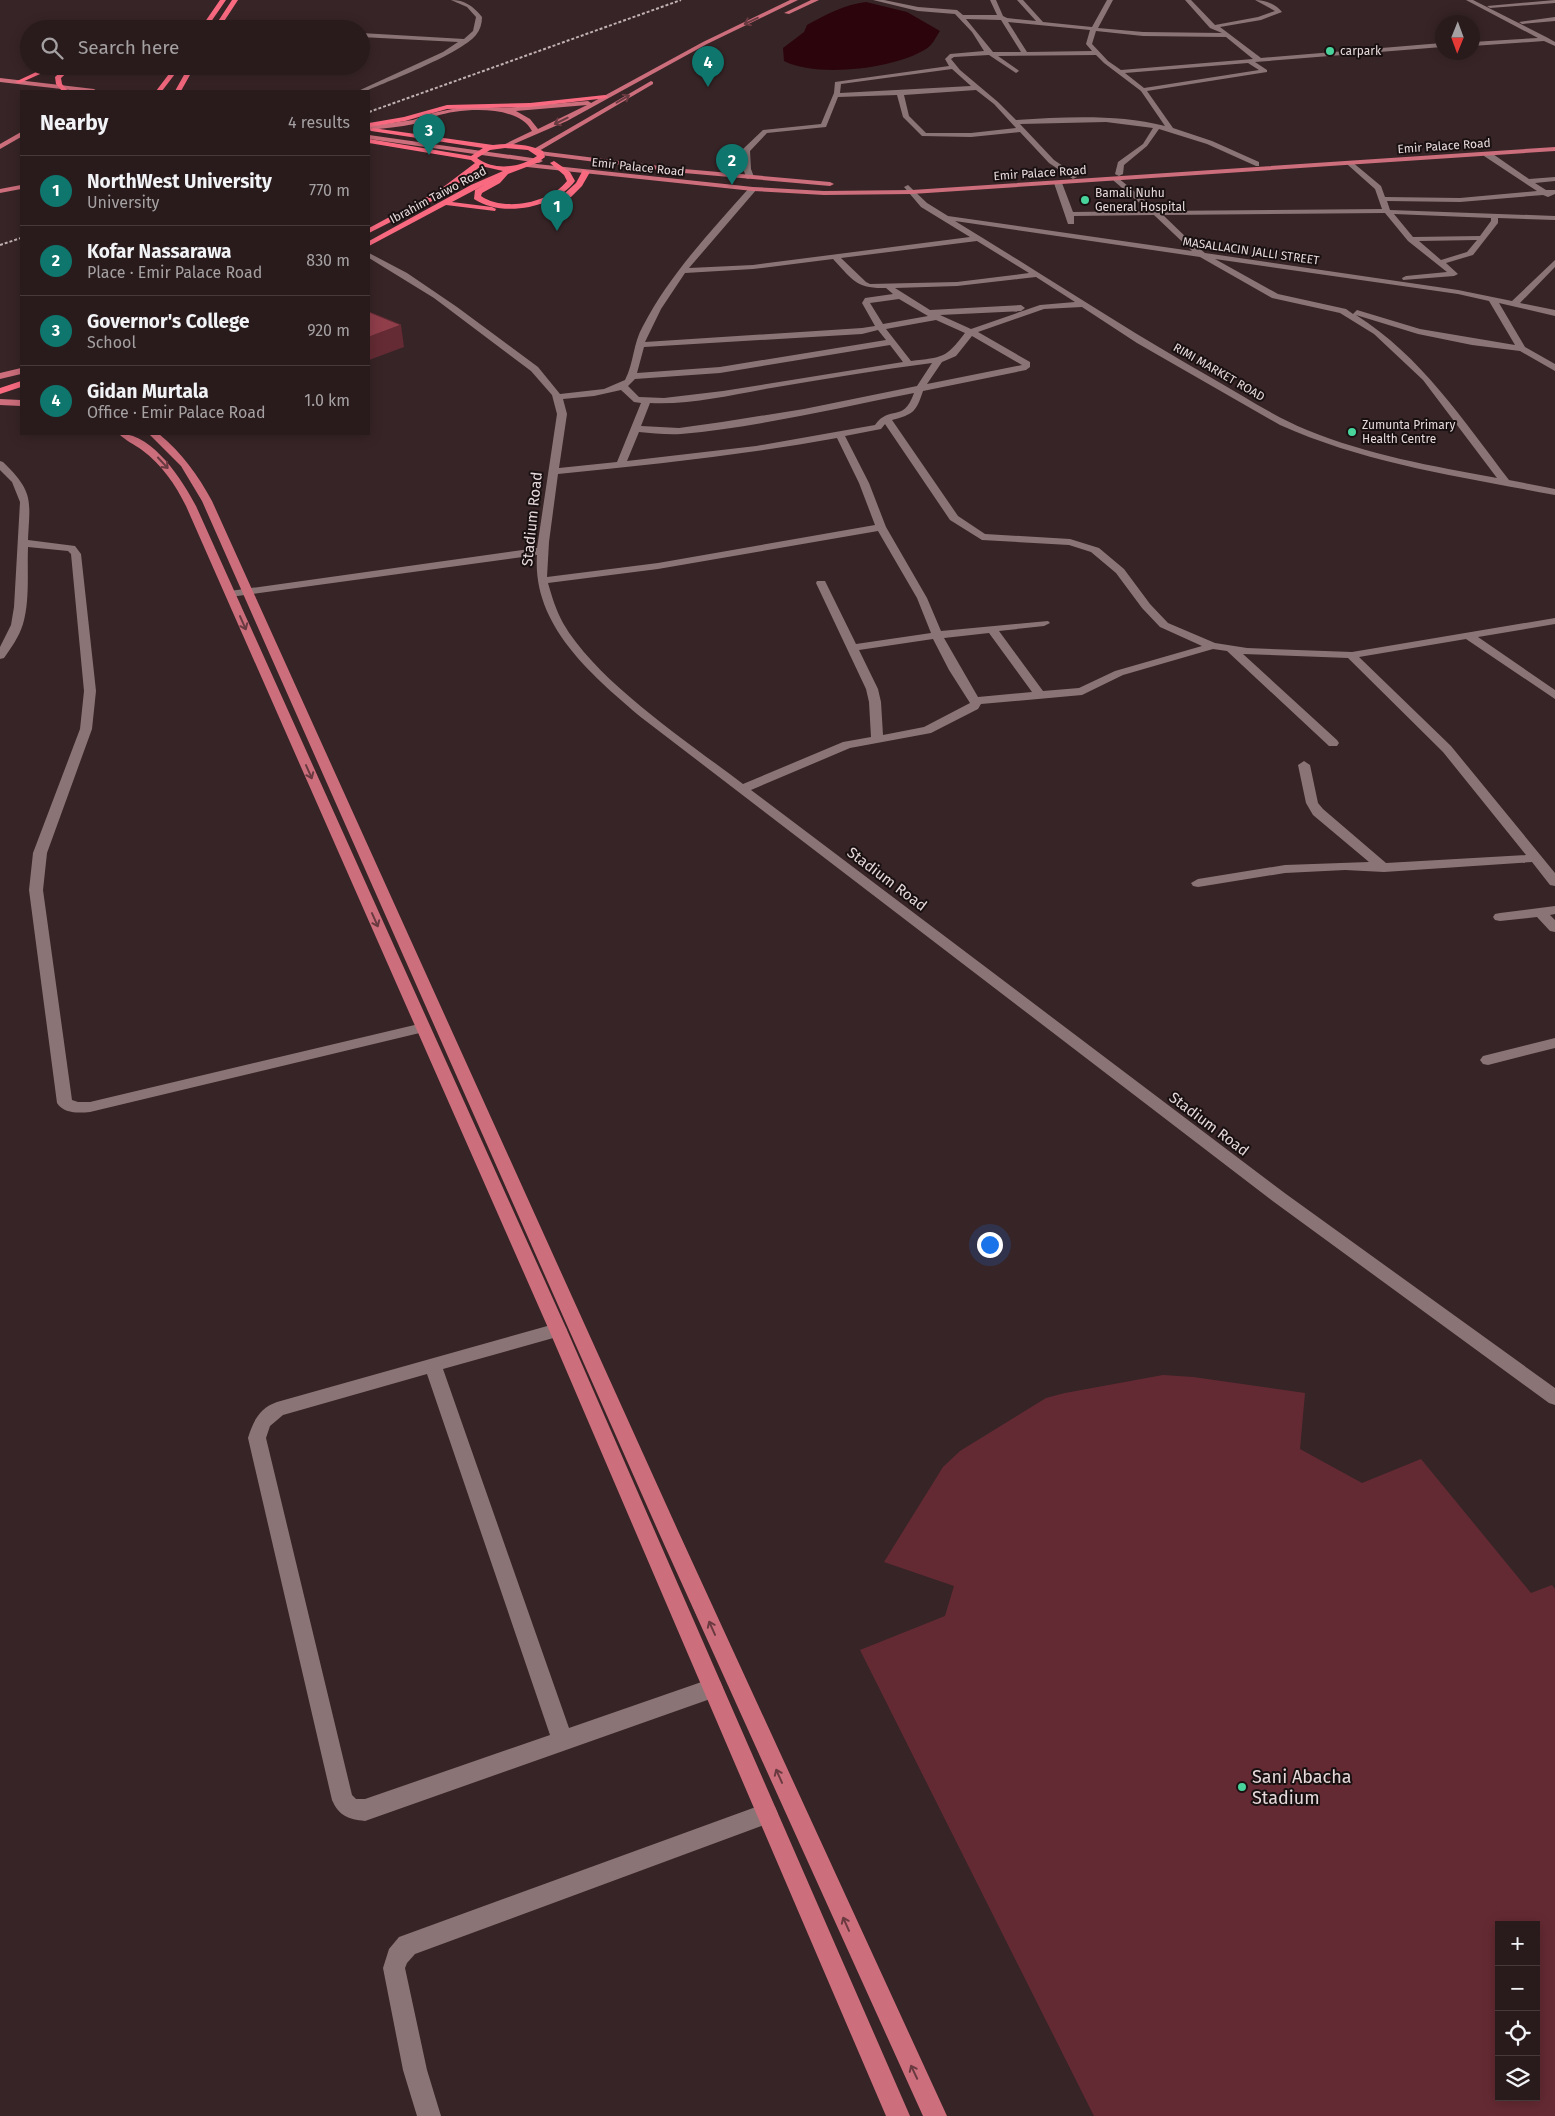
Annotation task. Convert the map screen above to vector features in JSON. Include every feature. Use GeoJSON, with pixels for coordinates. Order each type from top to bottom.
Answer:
{"type":"FeatureCollection","features":[{"type":"Feature","properties":{"kind":"highway"},"geometry":{"type":"LineString","coordinates":[[210,20],[224,0]]}},
{"type":"Feature","properties":{"kind":"highway"},"geometry":{"type":"LineString","coordinates":[[222,20],[235,0]]}},
{"type":"Feature","properties":{"kind":"highway"},"geometry":{"type":"LineString","coordinates":[[18,82],[34,75]]}},
{"type":"Feature","properties":{"kind":"highway"},"geometry":{"type":"LineString","coordinates":[[59,75],[59,84],[64,90]]}},
{"type":"Feature","properties":{"kind":"highway"},"geometry":{"type":"LineString","coordinates":[[160,90],[171,75]]}},
{"type":"Feature","properties":{"kind":"highway"},"geometry":{"type":"LineString","coordinates":[[179,90],[186,85],[189,75]]}},
{"type":"Feature","properties":{"kind":"highway"},"geometry":{"type":"LineString","coordinates":[[370,128],[446,107],[530,105],[605,97]]}},
{"type":"Feature","properties":{"kind":"highway"},"geometry":{"type":"LineString","coordinates":[[370,128],[495,147],[522,147],[538,152],[541,157],[537,162],[527,165],[496,168],[476,161],[370,141]]}},
{"type":"Feature","properties":{"kind":"highway","name":"Ibrahim Taiwo Road"},"geometry":{"type":"LineString","coordinates":[[370,230],[468,175],[476,161],[476,154],[495,147]]}},
{"type":"Feature","properties":{"kind":"highway"},"geometry":{"type":"LineString","coordinates":[[506,172],[498,181],[478,192],[477,197],[484,203],[494,205],[526,204],[553,197],[569,186],[570,178],[554,163]]}},
{"type":"Feature","properties":{"kind":"highway","name":"Ibrahim Taiwo Road"},"geometry":{"type":"LineString","coordinates":[[370,243],[518,167]]}},
{"type":"Feature","properties":{"kind":"highway"},"geometry":{"type":"LineString","coordinates":[[444,204],[494,209],[541,204],[566,197],[572,192],[586,172]]}},
{"type":"Feature","properties":{"kind":"highway"},"geometry":{"type":"LineString","coordinates":[[0,391],[20,384]]}},
{"type":"Feature","properties":{"kind":"highway"},"geometry":{"type":"LineString","coordinates":[[0,398],[20,390]]}},
{"type":"Feature","properties":{"kind":"main road"},"geometry":{"type":"LineString","coordinates":[[506,146],[565,120],[594,102],[705,43],[795,0]]}},
{"type":"Feature","properties":{"kind":"main road"},"geometry":{"type":"LineString","coordinates":[[782,15],[816,0]]}},
{"type":"Feature","properties":{"kind":"main road"},"geometry":{"type":"LineString","coordinates":[[538,152],[660,78]]}},
{"type":"Feature","properties":{"kind":"main road"},"geometry":{"type":"LineString","coordinates":[[0,84],[18,82],[86,90]]}},
{"type":"Feature","properties":{"kind":"main road"},"geometry":{"type":"LineString","coordinates":[[0,84],[33,90]]}},
{"type":"Feature","properties":{"kind":"main road"},"geometry":{"type":"LineString","coordinates":[[0,84],[51,90]]}},
{"type":"Feature","properties":{"kind":"main road"},"geometry":{"type":"LineString","coordinates":[[370,128],[414,122],[449,111],[475,109],[504,110],[594,102]]}},
{"type":"Feature","properties":{"kind":"main road"},"geometry":{"type":"LineString","coordinates":[[504,110],[525,118],[534,128],[534,134]]}},
{"type":"Feature","properties":{"kind":"main road"},"geometry":{"type":"LineString","coordinates":[[414,122],[412,133],[415,140]]}},
{"type":"Feature","properties":{"kind":"main road"},"geometry":{"type":"LineString","coordinates":[[0,147],[20,135]]}},
{"type":"Feature","properties":{"kind":"main road"},"geometry":{"type":"LineString","coordinates":[[370,135],[741,184],[854,189]]}},
{"type":"Feature","properties":{"kind":"main road"},"geometry":{"type":"LineString","coordinates":[[370,135],[554,163],[625,170]]}},
{"type":"Feature","properties":{"kind":"main road","name":"Emir Palace Road"},"geometry":{"type":"LineString","coordinates":[[527,165],[753,190],[805,192],[854,189],[910,190],[1058,182],[1256,164],[1554,145]]}},
{"type":"Feature","properties":{"kind":"main road","name":"Emir Palace Road"},"geometry":{"type":"LineString","coordinates":[[910,190],[1073,177],[1487,154],[1554,145]]}},
{"type":"Feature","properties":{"kind":"main road","name":"Emir Palace Road"},"geometry":{"type":"LineString","coordinates":[[538,152],[854,189]]}},
{"type":"Feature","properties":{"kind":"main road"},"geometry":{"type":"LineString","coordinates":[[0,185],[20,181]]}},
{"type":"Feature","properties":{"kind":"main road"},"geometry":{"type":"LineString","coordinates":[[0,191],[20,187]]}},
{"type":"Feature","properties":{"kind":"main road"},"geometry":{"type":"LineString","coordinates":[[0,370],[17,372]]}},
{"type":"Feature","properties":{"kind":"main road"},"geometry":{"type":"LineString","coordinates":[[0,376],[17,372]]}},
{"type":"Feature","properties":{"kind":"main road"},"geometry":{"type":"LineString","coordinates":[[126,435],[147,448],[165,464],[180,485],[558,1330],[898,2116]]}},
{"type":"Feature","properties":{"kind":"main road"},"geometry":{"type":"LineString","coordinates":[[155,435],[174,450],[186,463],[197,480],[661,1514],[935,2116]]}},
{"type":"Feature","properties":{"kind":"main road"},"geometry":{"type":"LineString","coordinates":[[642,1522],[661,1514]]}},
{"type":"Feature","properties":{"kind":"street"},"geometry":{"type":"LineString","coordinates":[[363,90],[445,53],[473,36],[477,30],[479,17],[469,6],[454,0]]}},
{"type":"Feature","properties":{"kind":"street"},"geometry":{"type":"LineString","coordinates":[[876,0],[918,9],[960,13],[991,53],[1016,71]]}},
{"type":"Feature","properties":{"kind":"street"},"geometry":{"type":"LineString","coordinates":[[992,0],[1025,53]]}},
{"type":"Feature","properties":{"kind":"street"},"geometry":{"type":"LineString","coordinates":[[1020,0],[1041,24]]}},
{"type":"Feature","properties":{"kind":"street"},"geometry":{"type":"LineString","coordinates":[[1110,0],[1089,40],[1096,53],[1143,90],[1171,130]]}},
{"type":"Feature","properties":{"kind":"street"},"geometry":{"type":"LineString","coordinates":[[1188,0],[1212,27],[1228,35],[1260,61]]}},
{"type":"Feature","properties":{"kind":"street"},"geometry":{"type":"LineString","coordinates":[[1212,27],[1259,19],[1279,12],[1276,8],[1258,0]]}},
{"type":"Feature","properties":{"kind":"street"},"geometry":{"type":"LineString","coordinates":[[1469,0],[1555,44]]}},
{"type":"Feature","properties":{"kind":"street"},"geometry":{"type":"LineString","coordinates":[[1478,0],[1555,38]]}},
{"type":"Feature","properties":{"kind":"street"},"geometry":{"type":"LineString","coordinates":[[1490,6],[1555,1]]}},
{"type":"Feature","properties":{"kind":"street"},"geometry":{"type":"LineString","coordinates":[[962,16],[1094,30],[1228,35]]}},
{"type":"Feature","properties":{"kind":"street"},"geometry":{"type":"LineString","coordinates":[[1522,22],[1555,19]]}},
{"type":"Feature","properties":{"kind":"street"},"geometry":{"type":"LineString","coordinates":[[370,36],[465,41]]}},
{"type":"Feature","properties":{"kind":"street"},"geometry":{"type":"LineString","coordinates":[[1480,43],[1555,38]]}},
{"type":"Feature","properties":{"kind":"street"},"geometry":{"type":"LineString","coordinates":[[1119,72],[1435,46]]}},
{"type":"Feature","properties":{"kind":"street"},"geometry":{"type":"LineString","coordinates":[[1073,177],[1053,164],[997,104],[953,67],[948,59],[949,56],[991,53],[1096,53]]}},
{"type":"Feature","properties":{"kind":"street"},"geometry":{"type":"LineString","coordinates":[[1143,90],[1265,71],[1250,62]]}},
{"type":"Feature","properties":{"kind":"street"},"geometry":{"type":"LineString","coordinates":[[750,177],[747,169],[746,151],[762,132],[786,128],[824,126],[834,95],[896,86],[953,67]]}},
{"type":"Feature","properties":{"kind":"street"},"geometry":{"type":"LineString","coordinates":[[837,94],[838,82],[977,88]]}},
{"type":"Feature","properties":{"kind":"street"},"geometry":{"type":"LineString","coordinates":[[896,86],[906,117],[924,135],[971,135],[1020,130]]}},
{"type":"Feature","properties":{"kind":"street"},"geometry":{"type":"LineString","coordinates":[[1014,122],[1074,119],[1158,126],[1230,152],[1256,164]]}},
{"type":"Feature","properties":{"kind":"street"},"geometry":{"type":"LineString","coordinates":[[1158,126],[1145,145],[1121,164],[1118,176],[1179,232],[1187,243],[1204,256],[1275,296],[1363,314],[1418,331],[1472,342],[1522,349],[1555,368]]}},
{"type":"Feature","properties":{"kind":"street"},"geometry":{"type":"LineString","coordinates":[[1487,154],[1555,201]]}},
{"type":"Feature","properties":{"kind":"street"},"geometry":{"type":"LineString","coordinates":[[1351,163],[1378,188],[1388,212],[1411,239],[1454,274],[1375,280]]}},
{"type":"Feature","properties":{"kind":"street"},"geometry":{"type":"LineString","coordinates":[[1527,181],[1555,179]]}},
{"type":"Feature","properties":{"kind":"street"},"geometry":{"type":"LineString","coordinates":[[1058,182],[1070,214],[1072,236]]}},
{"type":"Feature","properties":{"kind":"street"},"geometry":{"type":"LineString","coordinates":[[555,394],[607,390],[622,386],[632,376],[634,363],[645,329],[702,245],[753,190]]}},
{"type":"Feature","properties":{"kind":"street","name":"RIMI MARKET ROAD"},"geometry":{"type":"LineString","coordinates":[[910,190],[924,205],[1038,274],[1140,341],[1283,423],[1379,458],[1555,492]]}},
{"type":"Feature","properties":{"kind":"street"},"geometry":{"type":"LineString","coordinates":[[1382,199],[1460,200],[1555,192]]}},
{"type":"Feature","properties":{"kind":"street"},"geometry":{"type":"LineString","coordinates":[[1070,214],[1388,212],[1555,218]]}},
{"type":"Feature","properties":{"kind":"street"},"geometry":{"type":"LineString","coordinates":[[1441,262],[1467,257],[1474,252],[1495,221],[1494,215]]}},
{"type":"Feature","properties":{"kind":"street","name":"MASALLACIN JALLI STREET"},"geometry":{"type":"LineString","coordinates":[[943,217],[1375,280],[1515,303],[1555,312]]}},
{"type":"Feature","properties":{"kind":"street"},"geometry":{"type":"LineString","coordinates":[[684,271],[753,267],[836,258],[978,238]]}},
{"type":"Feature","properties":{"kind":"street"},"geometry":{"type":"LineString","coordinates":[[1411,239],[1482,238]]}},
{"type":"Feature","properties":{"kind":"street"},"geometry":{"type":"LineString","coordinates":[[370,256],[406,275],[450,305],[535,370],[542,376],[555,394]]}},
{"type":"Feature","properties":{"kind":"street"},"geometry":{"type":"LineString","coordinates":[[836,258],[863,284],[888,287],[957,284],[1038,274]]}},
{"type":"Feature","properties":{"kind":"street"},"geometry":{"type":"LineString","coordinates":[[1515,303],[1555,262]]}},
{"type":"Feature","properties":{"kind":"street"},"geometry":{"type":"LineString","coordinates":[[378,270],[406,275]]}},
{"type":"Feature","properties":{"kind":"street"},"geometry":{"type":"LineString","coordinates":[[635,429],[662,432],[699,429],[804,412],[1026,367],[1027,364],[993,343],[936,318],[888,287]]}},
{"type":"Feature","properties":{"kind":"street"},"geometry":{"type":"LineString","coordinates":[[900,296],[866,302],[881,328],[909,364]]}},
{"type":"Feature","properties":{"kind":"street"},"geometry":{"type":"LineString","coordinates":[[1492,299],[1522,349]]}},
{"type":"Feature","properties":{"kind":"street"},"geometry":{"type":"LineString","coordinates":[[927,313],[1084,304]]}},
{"type":"Feature","properties":{"kind":"street"},"geometry":{"type":"LineString","coordinates":[[1326,306],[1352,316],[1378,332],[1400,352],[1426,378],[1506,482]]}},
{"type":"Feature","properties":{"kind":"street"},"geometry":{"type":"LineString","coordinates":[[622,386],[634,398],[646,400],[723,394],[872,368],[939,360],[953,354],[970,333],[981,327],[1037,308]]}},
{"type":"Feature","properties":{"kind":"street"},"geometry":{"type":"LineString","coordinates":[[639,345],[826,334],[881,328],[936,318]]}},
{"type":"Feature","properties":{"kind":"street"},"geometry":{"type":"LineString","coordinates":[[632,376],[720,370],[892,342]]}},
{"type":"Feature","properties":{"kind":"street"},"geometry":{"type":"LineString","coordinates":[[553,471],[695,458],[840,435],[878,427],[886,418],[914,408],[920,390],[939,360]]}},
{"type":"Feature","properties":{"kind":"street"},"geometry":{"type":"LineString","coordinates":[[555,394],[602,385],[618,378],[634,363]]}},
{"type":"Feature","properties":{"kind":"street","name":"Stadium Road"},"geometry":{"type":"LineString","coordinates":[[555,394],[562,406],[562,414],[542,551],[542,581],[549,606],[564,632],[584,657],[631,703],[741,789],[1280,1198],[1555,1398]]}},
{"type":"Feature","properties":{"kind":"street"},"geometry":{"type":"LineString","coordinates":[[620,466],[646,400]]}},
{"type":"Feature","properties":{"kind":"street"},"geometry":{"type":"LineString","coordinates":[[886,418],[954,518],[982,536],[1070,542],[1095,550],[1120,571],[1146,606],[1164,625],[1213,646],[1231,649],[1352,655],[1555,621]]}},
{"type":"Feature","properties":{"kind":"street"},"geometry":{"type":"LineString","coordinates":[[840,435],[864,484],[881,527],[922,598],[955,670],[975,701]]}},
{"type":"Feature","properties":{"kind":"street"},"geometry":{"type":"LineString","coordinates":[[0,464],[17,481],[25,502],[24,543],[17,625],[0,656]]}},
{"type":"Feature","properties":{"kind":"street"},"geometry":{"type":"LineString","coordinates":[[542,581],[658,566],[881,527]]}},
{"type":"Feature","properties":{"kind":"street"},"geometry":{"type":"LineString","coordinates":[[24,543],[71,548],[76,554],[90,691],[86,729],[40,853],[36,890],[66,1103],[77,1108],[90,1107],[423,1028]]}},
{"type":"Feature","properties":{"kind":"street"},"geometry":{"type":"LineString","coordinates":[[230,594],[542,551]]}},
{"type":"Feature","properties":{"kind":"street"},"geometry":{"type":"LineString","coordinates":[[821,583],[872,689],[875,702],[877,739]]}},
{"type":"Feature","properties":{"kind":"street"},"geometry":{"type":"LineString","coordinates":[[853,648],[938,635],[1044,623]]}},
{"type":"Feature","properties":{"kind":"street"},"geometry":{"type":"LineString","coordinates":[[992,629],[1040,695]]}},
{"type":"Feature","properties":{"kind":"street"},"geometry":{"type":"LineString","coordinates":[[1467,635],[1555,695]]}},
{"type":"Feature","properties":{"kind":"street"},"geometry":{"type":"LineString","coordinates":[[975,701],[1082,691],[1119,673],[1213,646]]}},
{"type":"Feature","properties":{"kind":"street"},"geometry":{"type":"LineString","coordinates":[[1231,649],[1333,743]]}},
{"type":"Feature","properties":{"kind":"street"},"geometry":{"type":"LineString","coordinates":[[1352,655],[1447,749],[1555,882]]}},
{"type":"Feature","properties":{"kind":"street"},"geometry":{"type":"LineString","coordinates":[[741,789],[847,745],[926,730],[974,706],[975,701]]}},
{"type":"Feature","properties":{"kind":"street"},"geometry":{"type":"LineString","coordinates":[[1304,765],[1312,803],[1318,812],[1384,868]]}},
{"type":"Feature","properties":{"kind":"street"},"geometry":{"type":"LineString","coordinates":[[1198,883],[1285,869],[1345,866],[1384,868],[1535,858]]}},
{"type":"Feature","properties":{"kind":"street"},"geometry":{"type":"LineString","coordinates":[[1500,918],[1555,910]]}},
{"type":"Feature","properties":{"kind":"street"},"geometry":{"type":"LineString","coordinates":[[1540,912],[1555,928]]}},
{"type":"Feature","properties":{"kind":"street"},"geometry":{"type":"LineString","coordinates":[[1488,1060],[1555,1043]]}},
{"type":"Feature","properties":{"kind":"street"},"geometry":{"type":"LineString","coordinates":[[558,1330],[277,1409],[262,1422],[257,1438],[343,1800],[351,1809],[365,1810],[713,1688]]}},
{"type":"Feature","properties":{"kind":"street"},"geometry":{"type":"LineString","coordinates":[[433,1365],[562,1741]]}},
{"type":"Feature","properties":{"kind":"street"},"geometry":{"type":"LineString","coordinates":[[429,2116],[415,2070],[394,1968],[396,1957],[406,1945],[767,1814]]}},
{"type":"Feature","properties":{"kind":"shaded area"},"geometry":{"type":"Polygon","coordinates":[[[866,2],[907,12],[940,31],[928,48],[895,62],[876,66],[835,70],[816,69],[784,61],[783,48],[804,32],[807,25],[843,8],[866,2]]]}},
{"type":"Feature","properties":{"kind":"shaded area","name":"Sani Abacha Stadium"},"geometry":{"type":"Polygon","coordinates":[[[1163,1375],[1193,1377],[1305,1393],[1300,1449],[1362,1483],[1421,1459],[1531,1593],[1552,1585],[1555,1589],[1555,2116],[1094,2116],[860,1650],[945,1616],[954,1586],[884,1562],[943,1467],[960,1451],[1046,1398],[1163,1375]]]}},
{"type":"Feature","properties":{"kind":"building"},"geometry":{"type":"Polygon","coordinates":[[[370,312],[401,325],[370,337],[370,312]]]}},
{"type":"Feature","properties":{"kind":"railway"},"geometry":{"type":"LineString","coordinates":[[370,112],[681,0]]}},
{"type":"Feature","properties":{"kind":"railway"},"geometry":{"type":"LineString","coordinates":[[0,245],[20,238]]}},
{"type":"Feature","properties":{"kind":"place","name":"carpark"},"geometry":{"type":"Point","coordinates":[1330,51]}},
{"type":"Feature","properties":{"kind":"place","name":"Gidan Murtala"},"geometry":{"type":"Point","coordinates":[708,87]}},
{"type":"Feature","properties":{"kind":"place","name":"Governor's College"},"geometry":{"type":"Point","coordinates":[429,155]}},
{"type":"Feature","properties":{"kind":"place","name":"Kofar Nassarawa"},"geometry":{"type":"Point","coordinates":[732,185]}},
{"type":"Feature","properties":{"kind":"place","name":"Bamali Nuhu General Hospital"},"geometry":{"type":"Point","coordinates":[1085,200]}},
{"type":"Feature","properties":{"kind":"place","name":"NorthWest University"},"geometry":{"type":"Point","coordinates":[557,231]}},
{"type":"Feature","properties":{"kind":"place","name":"Zumunta Primary Health Centre"},"geometry":{"type":"Point","coordinates":[1352,432]}},
{"type":"Feature","properties":{"kind":"place","name":"Sani Abacha Stadium"},"geometry":{"type":"Point","coordinates":[1242,1787]}}]}
